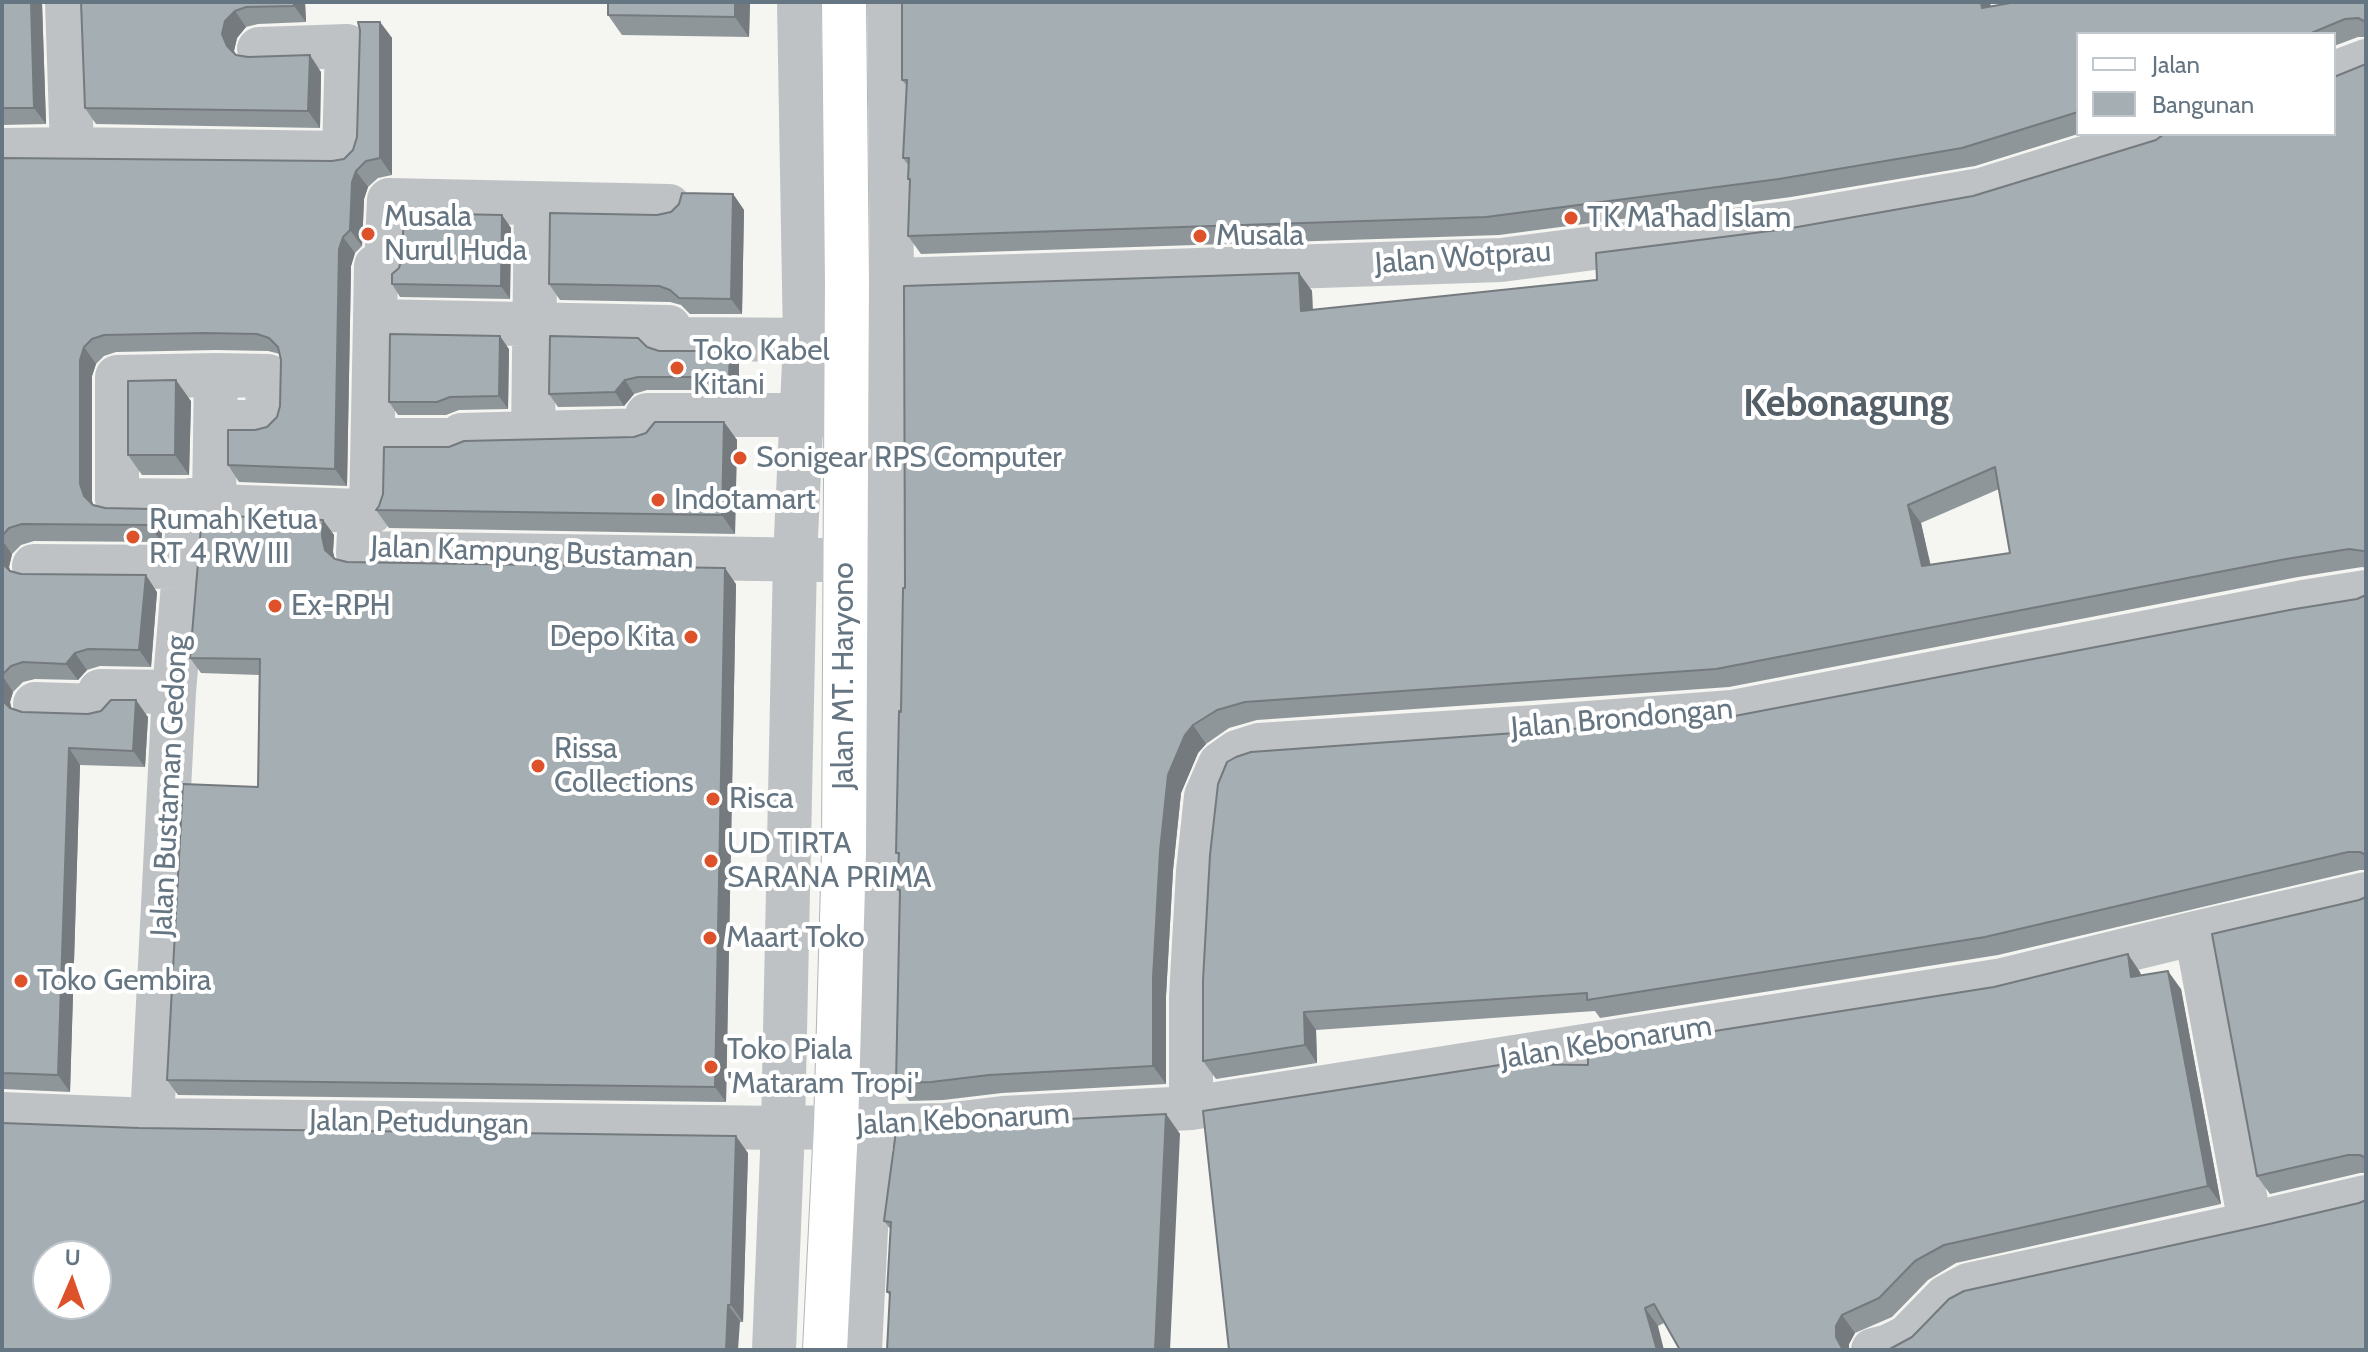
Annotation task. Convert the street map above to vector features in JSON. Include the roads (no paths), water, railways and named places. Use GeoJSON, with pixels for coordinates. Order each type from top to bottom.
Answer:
{"type":"FeatureCollection","features":[{"type":"Feature","properties":{"kind":"main road","name":"Jalan MT. Haryono"},"geometry":{"type":"LineString","coordinates":[[825,1350],[853,1127],[864,850],[844,560],[846,414],[826,340],[847,282],[844,2]]}},
{"type":"Feature","properties":{"kind":"street"},"geometry":{"type":"LineString","coordinates":[[67,2],[72,149]]}},
{"type":"Feature","properties":{"kind":"street"},"geometry":{"type":"LineString","coordinates":[[774,1350],[783,1128],[801,415],[826,340],[799,2]]}},
{"type":"Feature","properties":{"kind":"street"},"geometry":{"type":"LineString","coordinates":[[864,850],[892,279],[889,2]]}},
{"type":"Feature","properties":{"kind":"street"},"geometry":{"type":"LineString","coordinates":[[2,150],[344,153],[347,46],[259,49]]}},
{"type":"Feature","properties":{"kind":"street"},"geometry":{"type":"LineString","coordinates":[[2336,72],[2366,61]]}},
{"type":"Feature","properties":{"kind":"street","name":"Jalan Wotprau"},"geometry":{"type":"LineString","coordinates":[[847,282],[1501,260],[1795,222],[1981,190],[2155,136]]}},
{"type":"Feature","properties":{"kind":"street"},"geometry":{"type":"LineString","coordinates":[[360,511],[371,512],[376,266],[386,267],[389,200],[669,206]]}},
{"type":"Feature","properties":{"kind":"street"},"geometry":{"type":"LineString","coordinates":[[533,434],[536,204]]}},
{"type":"Feature","properties":{"kind":"street"},"geometry":{"type":"LineString","coordinates":[[375,321],[669,327],[669,339],[826,340]]}},
{"type":"Feature","properties":{"kind":"street","name":"Jalan Bustaman Gedong"},"geometry":{"type":"LineString","coordinates":[[152,1120],[183,567],[202,500],[216,422],[216,375],[117,377],[117,500],[202,500]]}},
{"type":"Feature","properties":{"kind":"street"},"geometry":{"type":"LineString","coordinates":[[373,440],[462,440],[461,435],[646,430],[647,415],[846,414]]}},
{"type":"Feature","properties":{"kind":"street","name":"Jalan Kampung Bustaman"},"geometry":{"type":"LineString","coordinates":[[202,500],[214,506],[360,511],[358,553],[844,560]]}},
{"type":"Feature","properties":{"kind":"street"},"geometry":{"type":"LineString","coordinates":[[34,566],[183,567]]}},
{"type":"Feature","properties":{"kind":"street","name":"Jalan Brondongan"},"geometry":{"type":"LineString","coordinates":[[1191,1108],[1191,997],[1206,796],[1220,764],[1237,752],[1259,745],[1732,712],[2287,604],[2366,592]]}},
{"type":"Feature","properties":{"kind":"street"},"geometry":{"type":"LineString","coordinates":[[35,704],[100,706],[100,691],[174,692]]}},
{"type":"Feature","properties":{"kind":"street","name":"Jalan Kebonarum"},"geometry":{"type":"LineString","coordinates":[[853,1127],[945,1125],[1003,1118],[1191,1108],[2003,980],[2366,894]]}},
{"type":"Feature","properties":{"kind":"street"},"geometry":{"type":"LineString","coordinates":[[2196,933],[2250,1223]]}},
{"type":"Feature","properties":{"kind":"street","name":"Jalan Petudungan"},"geometry":{"type":"LineString","coordinates":[[2,1114],[152,1120],[853,1127]]}},
{"type":"Feature","properties":{"kind":"street"},"geometry":{"type":"LineString","coordinates":[[853,1127],[860,1350]]}},
{"type":"Feature","properties":{"kind":"street"},"geometry":{"type":"LineString","coordinates":[[1873,1350],[1907,1337],[1946,1297],[1968,1285],[2366,1197]]}},
{"type":"Feature","properties":{"kind":"place","name":"TK Ma'had Islam"},"geometry":{"type":"Point","coordinates":[1571,218]}},
{"type":"Feature","properties":{"kind":"place","name":"Musala Nurul Huda"},"geometry":{"type":"Point","coordinates":[368,234]}},
{"type":"Feature","properties":{"kind":"place","name":"Musala"},"geometry":{"type":"Point","coordinates":[1200,236]}},
{"type":"Feature","properties":{"kind":"place","name":"Toko Kabel Kitani"},"geometry":{"type":"Point","coordinates":[677,368]}},
{"type":"Feature","properties":{"kind":"place","name":"Sonigear RPS Computer"},"geometry":{"type":"Point","coordinates":[740,458]}},
{"type":"Feature","properties":{"kind":"place","name":"Indotamart"},"geometry":{"type":"Point","coordinates":[658,500]}},
{"type":"Feature","properties":{"kind":"place","name":"Rumah Ketua RT 4 RW III"},"geometry":{"type":"Point","coordinates":[133,537]}},
{"type":"Feature","properties":{"kind":"place","name":"Ex-RPH"},"geometry":{"type":"Point","coordinates":[275,606]}},
{"type":"Feature","properties":{"kind":"place","name":"Depo Kita"},"geometry":{"type":"Point","coordinates":[691,637]}},
{"type":"Feature","properties":{"kind":"place","name":"Rissa Collections"},"geometry":{"type":"Point","coordinates":[538,766]}},
{"type":"Feature","properties":{"kind":"place","name":"Risca"},"geometry":{"type":"Point","coordinates":[713,799]}},
{"type":"Feature","properties":{"kind":"place","name":"UD TIRTA SARANA PRIMA"},"geometry":{"type":"Point","coordinates":[711,861]}},
{"type":"Feature","properties":{"kind":"place","name":"Maart Toko"},"geometry":{"type":"Point","coordinates":[710,938]}},
{"type":"Feature","properties":{"kind":"place","name":"Toko Gembira"},"geometry":{"type":"Point","coordinates":[21,981]}},
{"type":"Feature","properties":{"kind":"place","name":"Toko Piala 'Mataram Tropi'"},"geometry":{"type":"Point","coordinates":[711,1067]}},
{"type":"Feature","properties":{"kind":"district","name":"Kebonagung"},"geometry":{"type":"Point","coordinates":[1846,405]}}]}
